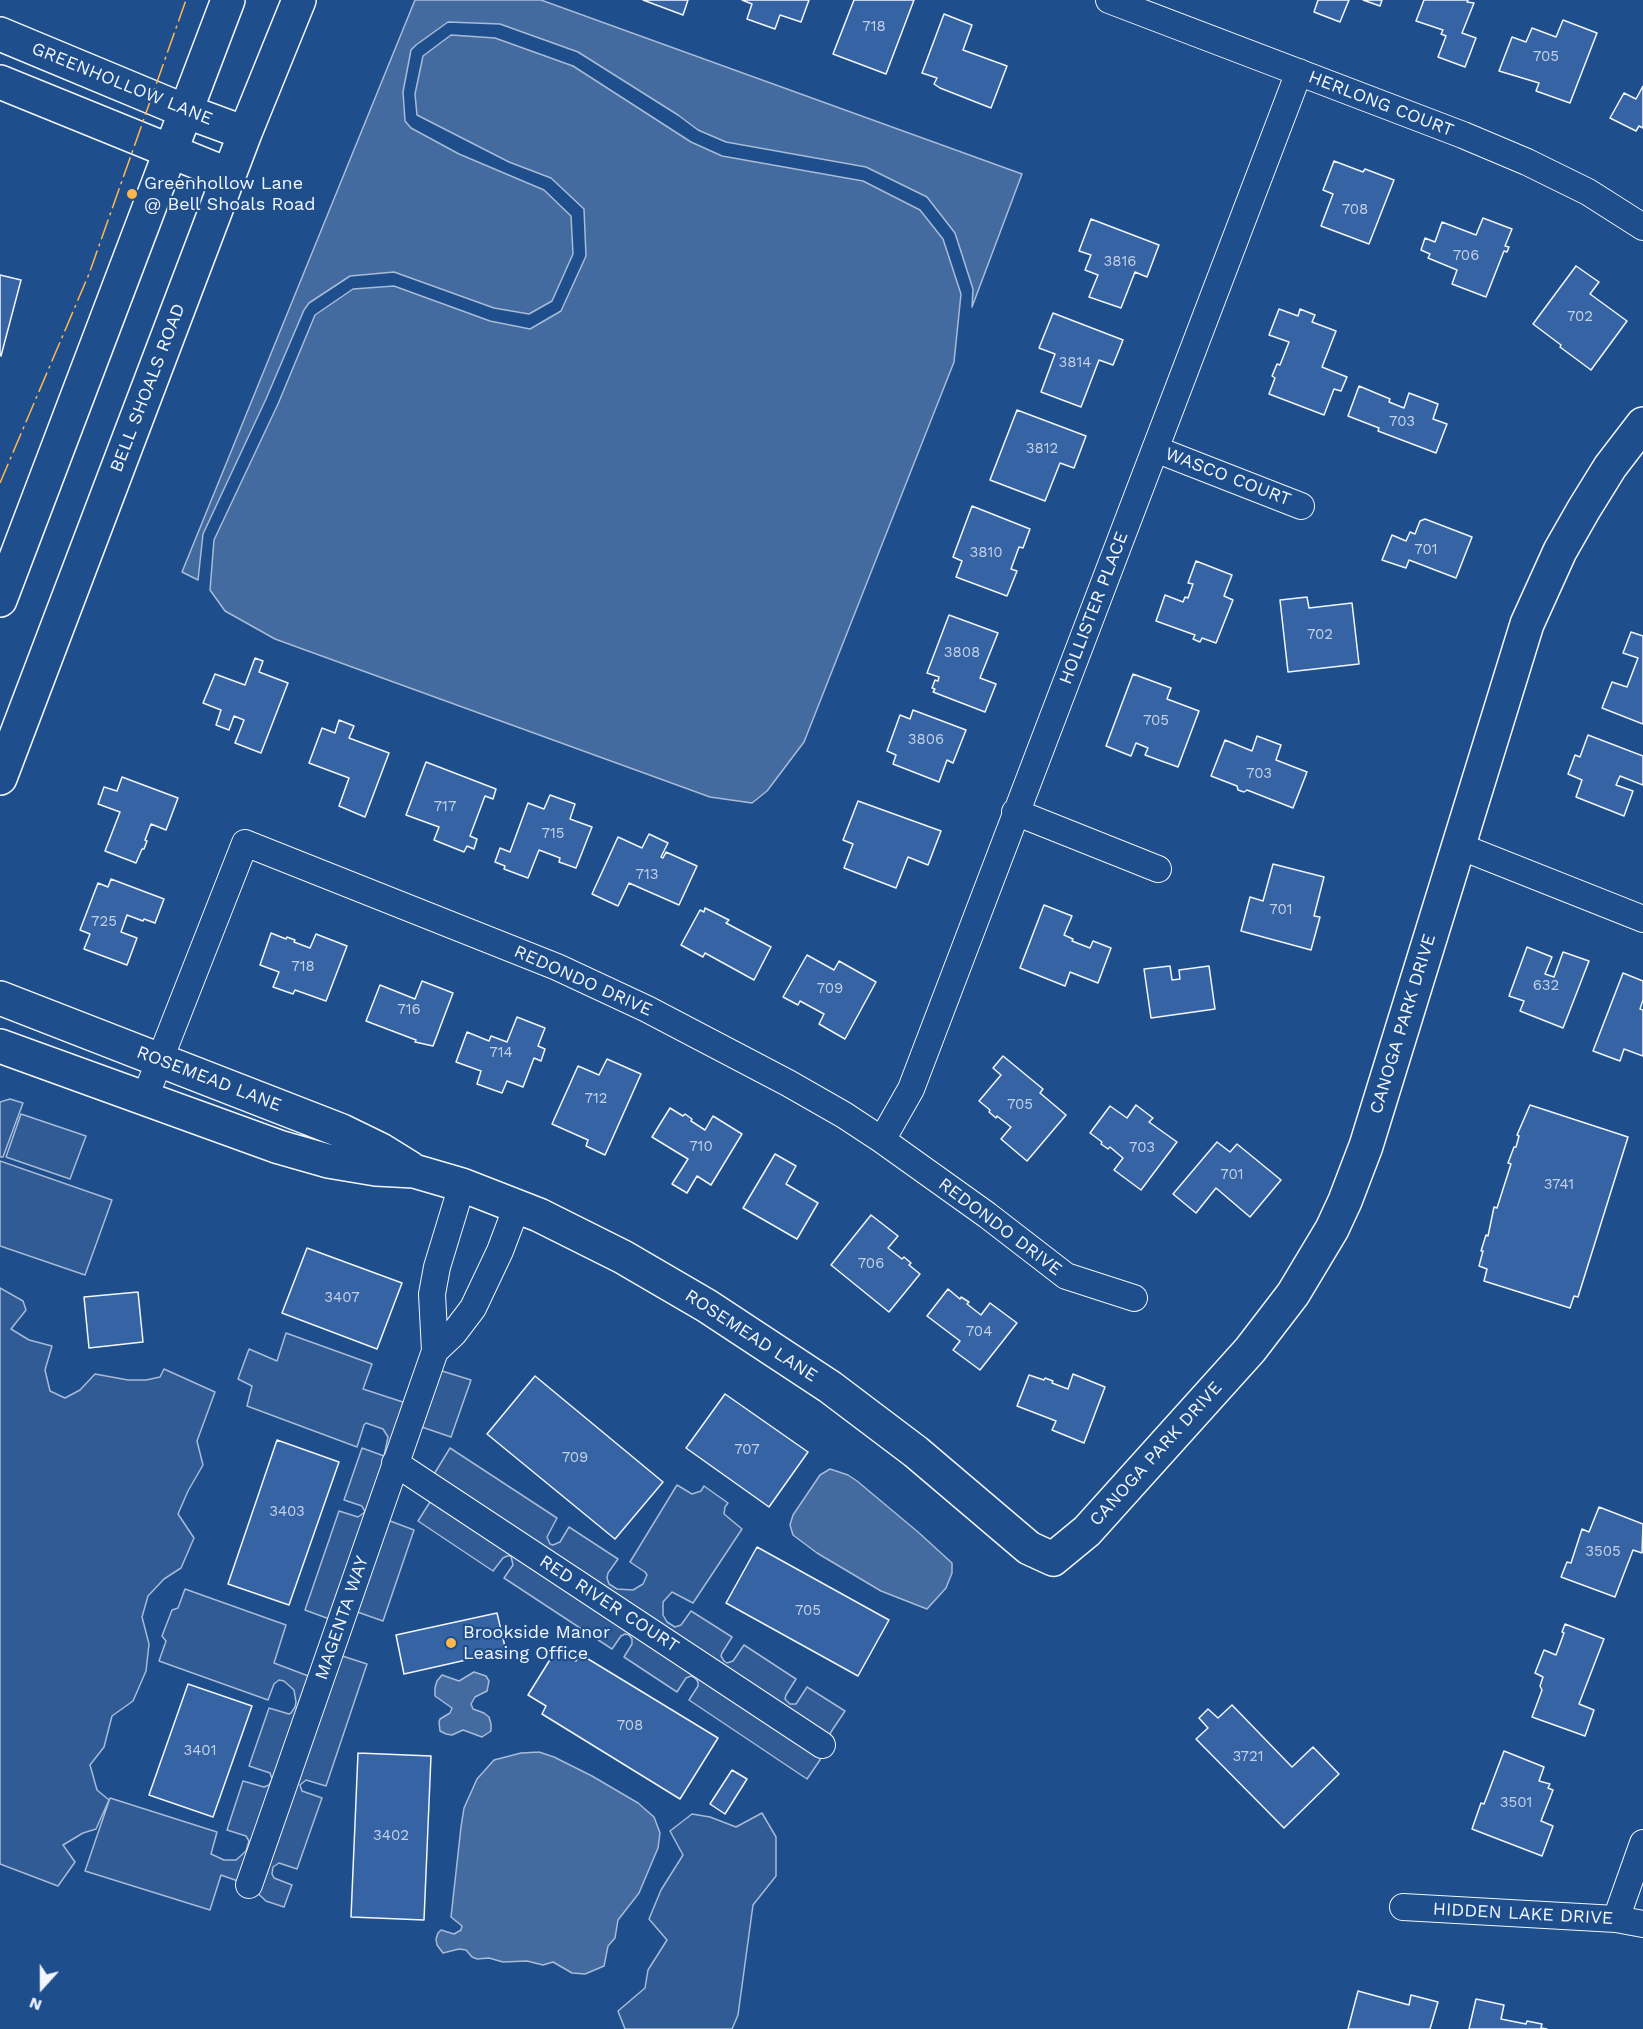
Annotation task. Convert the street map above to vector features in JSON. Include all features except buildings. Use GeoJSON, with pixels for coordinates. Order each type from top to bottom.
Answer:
{"type":"FeatureCollection","features":[{"type":"Feature","properties":{"kind":"street"},"geometry":{"type":"LineString","coordinates":[[0,600],[228,0]]}},
{"type":"Feature","properties":{"kind":"street","name":"BELL SHOALS ROAD"},"geometry":{"type":"LineString","coordinates":[[0,778],[245,133],[299,0]]}},
{"type":"Feature","properties":{"kind":"street","name":"HERLONG COURT"},"geometry":{"type":"LineString","coordinates":[[1109,0],[1527,162],[1588,192],[1643,226]]}},
{"type":"Feature","properties":{"kind":"street","name":"GREENHOLLOW LANE"},"geometry":{"type":"LineString","coordinates":[[0,34],[185,111],[245,133]]}},
{"type":"Feature","properties":{"kind":"street","name":"HOLLISTER PLACE"},"geometry":{"type":"LineString","coordinates":[[882,1140],[911,1089],[1299,72]]}},
{"type":"Feature","properties":{"kind":"street"},"geometry":{"type":"LineString","coordinates":[[0,82],[229,175]]}},
{"type":"Feature","properties":{"kind":"street","name":"CANOGA PARK DRIVE"},"geometry":{"type":"LineString","coordinates":[[1053,1559],[1087,1531],[1250,1350],[1314,1263],[1345,1201],[1366,1146],[1510,675],[1540,592],[1584,509],[1610,467],[1643,424]]}},
{"type":"Feature","properties":{"kind":"street","name":"WASCO COURT"},"geometry":{"type":"LineString","coordinates":[[1155,449],[1301,506]]}},
{"type":"Feature","properties":{"kind":"street"},"geometry":{"type":"LineString","coordinates":[[1015,812],[1158,869]]}},
{"type":"Feature","properties":{"kind":"street","name":"REDONDO DRIVE"},"geometry":{"type":"LineString","coordinates":[[144,1100],[245,843],[557,967],[647,1009],[788,1083],[882,1140],[987,1215],[1066,1276],[1134,1298]]}},
{"type":"Feature","properties":{"kind":"street"},"geometry":{"type":"LineString","coordinates":[[1459,846],[1643,919]]}},
{"type":"Feature","properties":{"kind":"street","name":"ROSEMEAD LANE"},"geometry":{"type":"LineString","coordinates":[[0,998],[342,1131],[381,1150],[414,1171]]}},
{"type":"Feature","properties":{"kind":"street","name":"ROSEMEAD LANE"},"geometry":{"type":"LineString","coordinates":[[0,1046],[144,1100],[312,1157],[376,1169],[414,1171],[462,1185],[517,1206],[623,1257],[707,1306],[830,1387],[906,1445],[1029,1548],[1053,1559]]}},
{"type":"Feature","properties":{"kind":"street","name":"MAGENTA WAY"},"geometry":{"type":"LineString","coordinates":[[249,1885],[435,1351],[432,1294],[436,1267],[462,1185]]}},
{"type":"Feature","properties":{"kind":"street","name":"MAGENTA WAY"},"geometry":{"type":"LineString","coordinates":[[435,1351],[473,1308],[500,1251],[517,1206]]}},
{"type":"Feature","properties":{"kind":"street","name":"RED RIVER COURT"},"geometry":{"type":"LineString","coordinates":[[395,1463],[822,1745]]}},
{"type":"Feature","properties":{"kind":"street"},"geometry":{"type":"LineString","coordinates":[[1616,1919],[1643,1843]]}},
{"type":"Feature","properties":{"kind":"street","name":"HIDDEN LAKE DRIVE"},"geometry":{"type":"LineString","coordinates":[[1403,1907],[1616,1919],[1643,1924]]}},
{"type":"Feature","properties":{"kind":"shaded area"},"geometry":{"type":"Polygon","coordinates":[[[415,0],[541,0],[1022,174],[972,307],[973,289],[955,233],[927,197],[866,167],[726,142],[698,130],[578,52],[500,24],[448,22],[411,50],[403,92],[405,121],[411,128],[459,154],[544,190],[571,216],[573,254],[552,301],[529,314],[494,308],[394,272],[350,276],[309,303],[203,534],[198,580],[182,572],[415,0]]]}},
{"type":"Feature","properties":{"kind":"shaded area"},"geometry":{"type":"Polygon","coordinates":[[[451,35],[495,38],[573,66],[691,142],[722,156],[863,181],[920,210],[943,239],[961,294],[954,362],[804,742],[767,791],[752,803],[710,797],[275,639],[225,611],[210,590],[214,540],[278,404],[315,315],[353,289],[394,286],[490,321],[530,329],[561,311],[586,256],[584,209],[551,178],[509,162],[417,115],[415,94],[423,56],[451,35]]]}},
{"type":"Feature","properties":{"kind":"shaded area"},"geometry":{"type":"Polygon","coordinates":[[[10,1099],[23,1103],[3,1157],[0,1157],[0,1102],[10,1099]]]}},
{"type":"Feature","properties":{"kind":"shaded area"},"geometry":{"type":"Polygon","coordinates":[[[21,1114],[86,1136],[70,1179],[6,1157],[21,1114]]]}},
{"type":"Feature","properties":{"kind":"shaded area"},"geometry":{"type":"Polygon","coordinates":[[[0,1161],[112,1200],[85,1275],[0,1246],[0,1161]]]}},
{"type":"Feature","properties":{"kind":"shaded area"},"geometry":{"type":"Polygon","coordinates":[[[0,1288],[23,1301],[26,1310],[11,1329],[29,1340],[52,1346],[45,1370],[50,1391],[65,1398],[80,1390],[95,1374],[128,1380],[146,1380],[160,1377],[164,1369],[215,1392],[197,1441],[203,1465],[178,1514],[194,1538],[181,1568],[164,1579],[148,1596],[142,1617],[149,1644],[146,1671],[133,1701],[112,1716],[104,1747],[90,1765],[97,1790],[109,1800],[96,1829],[83,1833],[63,1845],[75,1862],[58,1886],[0,1864],[0,1288]]]}},
{"type":"Feature","properties":{"kind":"shaded area"},"geometry":{"type":"Polygon","coordinates":[[[286,1333],[372,1364],[363,1389],[415,1406],[429,1367],[471,1380],[451,1437],[410,1423],[377,1516],[414,1530],[383,1621],[346,1608],[340,1623],[305,1610],[339,1511],[358,1517],[365,1512],[362,1506],[344,1500],[362,1448],[384,1456],[388,1437],[383,1429],[366,1423],[357,1447],[247,1406],[252,1386],[238,1379],[249,1349],[277,1361],[286,1333]]]}},
{"type":"Feature","properties":{"kind":"shaded area"},"geometry":{"type":"Polygon","coordinates":[[[450,1448],[557,1518],[547,1537],[550,1544],[560,1542],[569,1527],[618,1559],[607,1578],[609,1584],[617,1589],[633,1590],[643,1584],[647,1575],[630,1562],[677,1485],[692,1494],[701,1491],[704,1486],[728,1503],[724,1514],[742,1529],[693,1603],[672,1592],[663,1602],[663,1615],[667,1622],[675,1627],[681,1625],[691,1611],[732,1637],[721,1656],[727,1663],[733,1661],[744,1645],[796,1679],[785,1699],[790,1704],[796,1704],[807,1687],[845,1711],[831,1732],[820,1760],[807,1779],[689,1700],[698,1686],[695,1678],[691,1676],[686,1678],[677,1692],[624,1657],[632,1644],[629,1635],[621,1636],[612,1649],[504,1578],[513,1565],[511,1556],[503,1558],[493,1571],[418,1521],[437,1491],[428,1484],[450,1448]]]}},
{"type":"Feature","properties":{"kind":"shaded area"},"geometry":{"type":"Polygon","coordinates":[[[830,1469],[848,1475],[857,1481],[952,1563],[952,1573],[946,1588],[927,1609],[881,1591],[817,1553],[793,1535],[790,1525],[793,1515],[820,1475],[830,1469]]]}},
{"type":"Feature","properties":{"kind":"shaded area"},"geometry":{"type":"Polygon","coordinates":[[[185,1589],[286,1625],[274,1663],[319,1680],[330,1652],[367,1664],[326,1786],[306,1780],[300,1785],[302,1791],[322,1798],[297,1869],[279,1863],[273,1867],[274,1878],[292,1885],[284,1907],[266,1901],[249,1885],[221,1875],[210,1910],[85,1871],[110,1798],[217,1832],[211,1854],[224,1860],[236,1860],[246,1851],[249,1841],[246,1836],[227,1830],[243,1781],[264,1787],[269,1785],[272,1779],[270,1773],[249,1766],[269,1708],[291,1713],[296,1702],[294,1690],[284,1681],[279,1680],[274,1684],[268,1700],[159,1661],[166,1641],[162,1636],[172,1610],[178,1608],[185,1589]]]}},
{"type":"Feature","properties":{"kind":"shaded area"},"geometry":{"type":"Polygon","coordinates":[[[474,1672],[486,1676],[489,1681],[487,1691],[475,1697],[471,1704],[473,1709],[489,1717],[491,1731],[482,1737],[463,1730],[452,1735],[440,1731],[440,1719],[450,1713],[452,1708],[435,1696],[437,1681],[442,1675],[459,1681],[474,1672]]]}},
{"type":"Feature","properties":{"kind":"shaded area"},"geometry":{"type":"Polygon","coordinates":[[[539,1752],[592,1776],[638,1803],[654,1817],[660,1833],[658,1848],[639,1893],[618,1920],[615,1938],[608,1946],[604,1966],[585,1974],[572,1973],[553,1962],[543,1965],[527,1961],[503,1962],[489,1958],[477,1959],[466,1950],[459,1949],[443,1953],[437,1945],[436,1939],[441,1930],[454,1934],[461,1930],[462,1926],[451,1917],[464,1808],[477,1779],[494,1760],[521,1753],[539,1752]]]}},
{"type":"Feature","properties":{"kind":"shaded area"},"geometry":{"type":"Polygon","coordinates":[[[762,1813],[776,1837],[776,1876],[753,1905],[738,2015],[732,2029],[625,2029],[618,2011],[645,1988],[648,1970],[667,1940],[649,1919],[661,1890],[683,1855],[670,1831],[692,1814],[710,1817],[736,1827],[762,1813]]]}},
{"type":"Feature","properties":{"kind":"power"},"geometry":{"type":"LineString","coordinates":[[0,483],[89,274],[186,0]]}},
{"type":"Feature","properties":{"kind":"place","name":"Greenhollow Lane @ Bell Shoals Road"},"geometry":{"type":"Point","coordinates":[132,194]}},
{"type":"Feature","properties":{"kind":"place","name":"Brookside Manor Leasing Office"},"geometry":{"type":"Point","coordinates":[451,1643]}}]}
